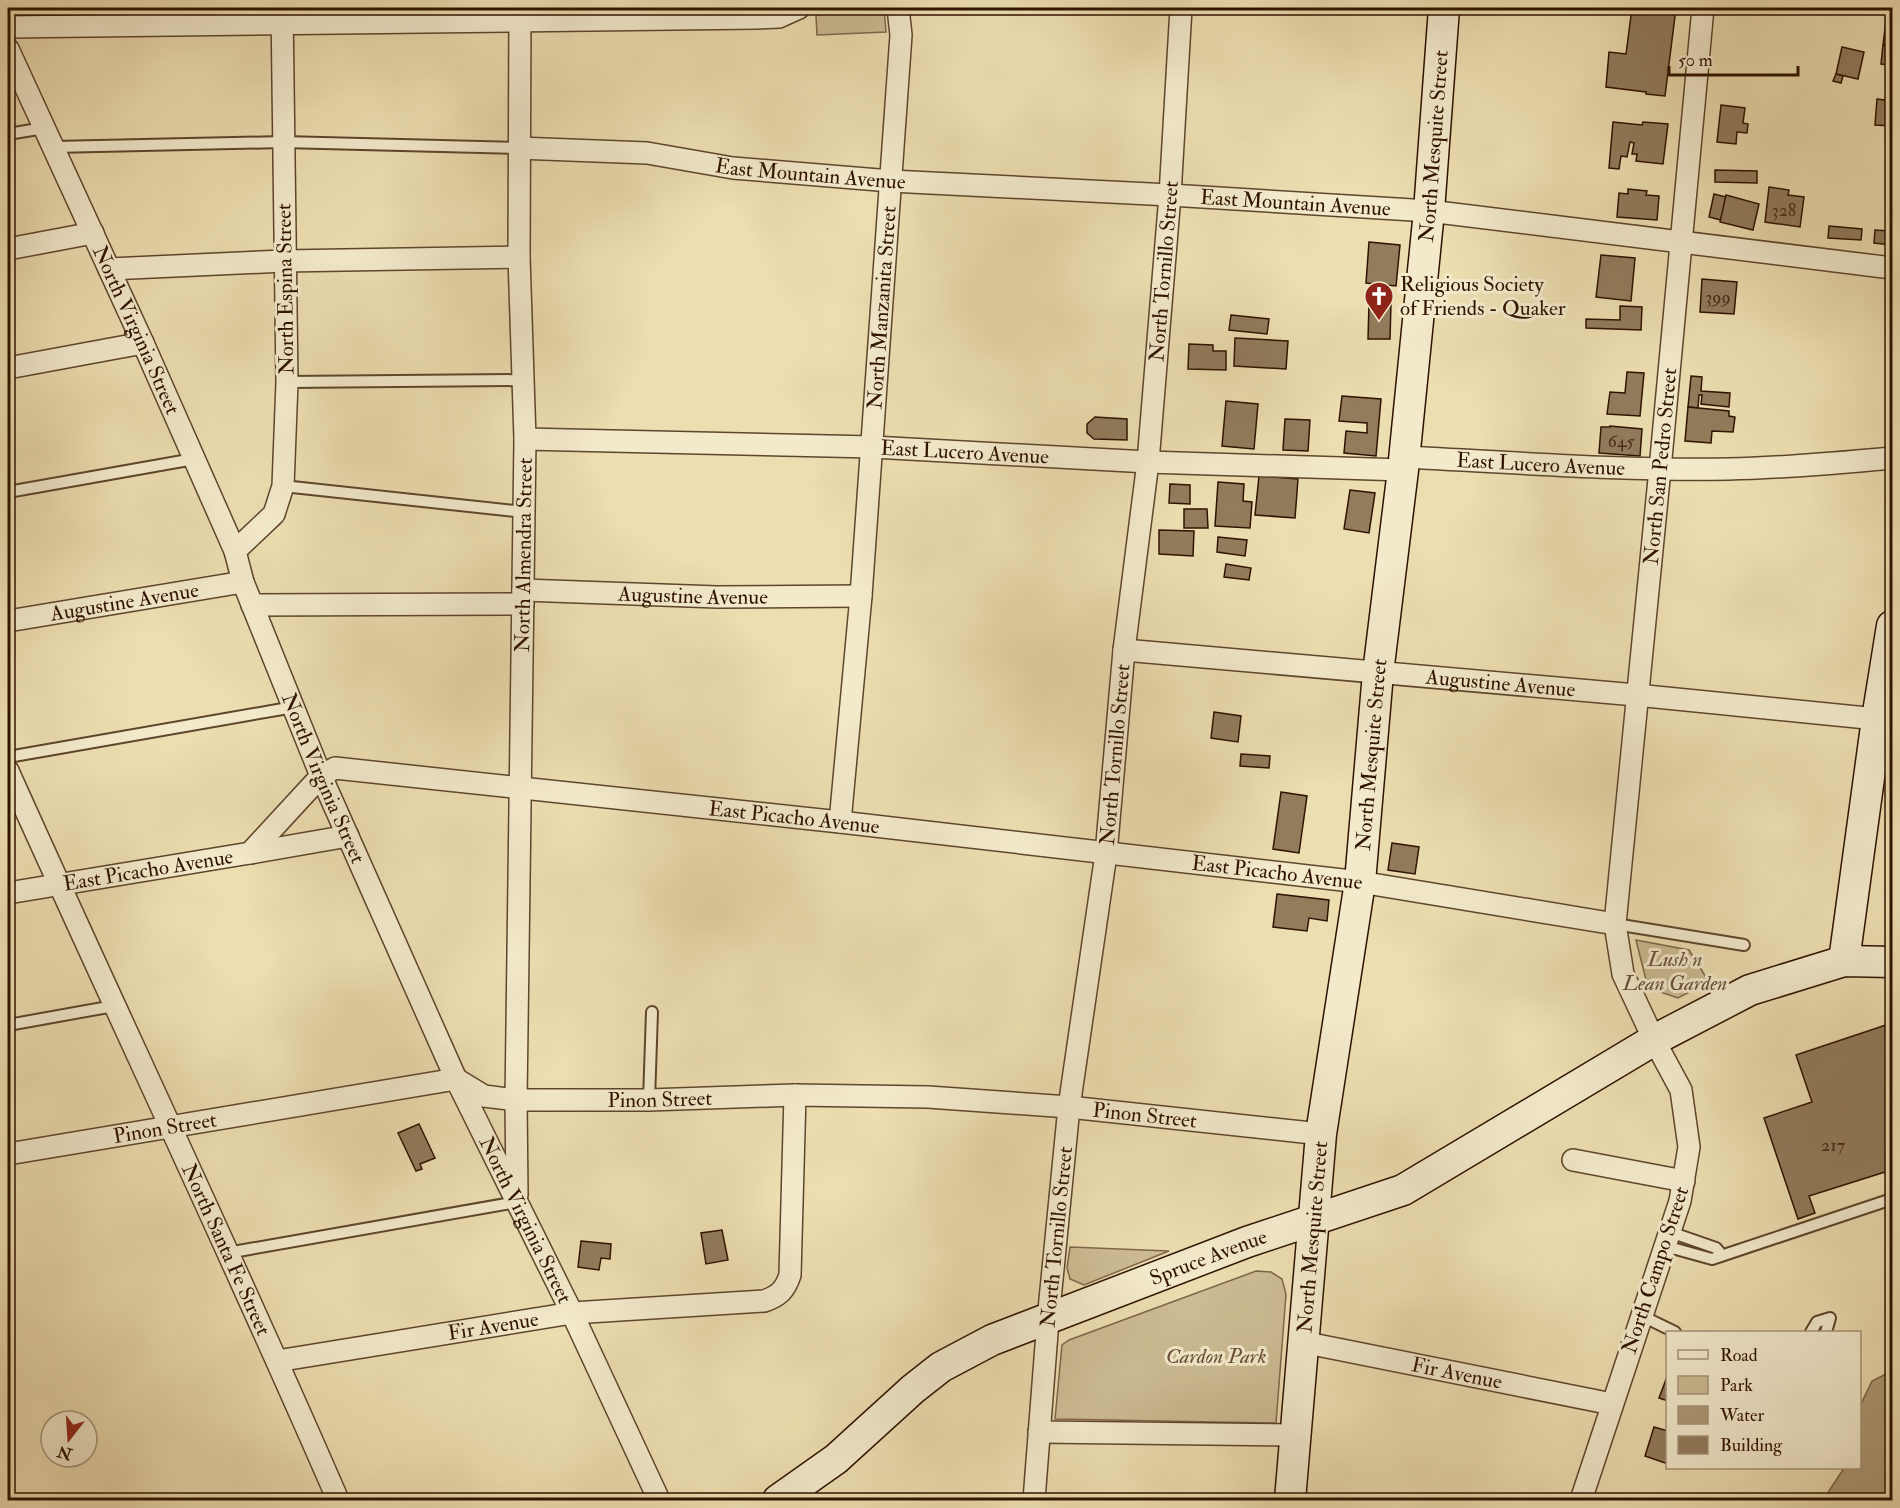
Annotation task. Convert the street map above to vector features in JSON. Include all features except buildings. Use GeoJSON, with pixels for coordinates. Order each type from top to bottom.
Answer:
{"type":"FeatureCollection","features":[{"type":"Feature","properties":{"kind":"street"},"geometry":{"type":"LineString","coordinates":[[8,27],[282,15],[520,14],[757,18],[779,16],[799,8]]}},
{"type":"Feature","properties":{"kind":"street","name":"North Manzanita Street"},"geometry":{"type":"LineString","coordinates":[[840,822],[873,447],[901,35],[898,8]]}},
{"type":"Feature","properties":{"kind":"street","name":"North Tornillo Street"},"geometry":{"type":"LineString","coordinates":[[1034,1500],[1048,1320],[1069,1107],[1107,854],[1124,651],[1148,462],[1170,195],[1181,8]]}},
{"type":"Feature","properties":{"kind":"street","name":"North Mesquite Street"},"geometry":{"type":"LineString","coordinates":[[1290,1500],[1321,1134],[1360,882],[1378,673],[1403,464],[1429,212],[1444,8]]}},
{"type":"Feature","properties":{"kind":"street","name":"North San Pedro Street"},"geometry":{"type":"LineString","coordinates":[[1615,924],[1703,8]]}},
{"type":"Feature","properties":{"kind":"street","name":"North Almendra Street"},"geometry":{"type":"LineString","coordinates":[[518,1202],[516,1100],[525,439],[519,257],[520,14]]}},
{"type":"Feature","properties":{"kind":"street","name":"North Espina Street"},"geometry":{"type":"LineString","coordinates":[[235,551],[274,514],[284,486],[287,382],[282,15]]}},
{"type":"Feature","properties":{"kind":"street","name":"North Virginia Street"},"geometry":{"type":"LineString","coordinates":[[8,49],[143,343],[235,551],[243,582],[321,776],[456,1079],[572,1313],[659,1500]]}},
{"type":"Feature","properties":{"kind":"street","name":"East Mountain Avenue"},"geometry":{"type":"LineString","coordinates":[[518,148],[647,153],[733,168],[891,181],[1170,195],[1429,212],[1893,268]]}},
{"type":"Feature","properties":{"kind":"street"},"geometry":{"type":"LineString","coordinates":[[8,249],[93,233]]}},
{"type":"Feature","properties":{"kind":"street"},"geometry":{"type":"LineString","coordinates":[[109,269],[284,261],[519,257]]}},
{"type":"Feature","properties":{"kind":"street"},"geometry":{"type":"LineString","coordinates":[[8,368],[143,343]]}},
{"type":"Feature","properties":{"kind":"street","name":"East Lucero Avenue"},"geometry":{"type":"LineString","coordinates":[[525,439],[873,447],[1148,462],[1660,469],[1789,467],[1893,458]]}},
{"type":"Feature","properties":{"kind":"street","name":"Augustine Avenue"},"geometry":{"type":"LineString","coordinates":[[8,621],[243,582]]}},
{"type":"Feature","properties":{"kind":"street","name":"Augustine Avenue"},"geometry":{"type":"LineString","coordinates":[[252,605],[523,597],[861,596]]}},
{"type":"Feature","properties":{"kind":"street"},"geometry":{"type":"LineString","coordinates":[[1844,961],[1877,718],[1893,627]]}},
{"type":"Feature","properties":{"kind":"street","name":"Augustine Avenue"},"geometry":{"type":"LineString","coordinates":[[1124,651],[1877,718]]}},
{"type":"Feature","properties":{"kind":"street","name":"East Picacho Avenue"},"geometry":{"type":"LineString","coordinates":[[8,893],[249,853],[321,776],[335,768],[840,822],[1360,882],[1615,924]]}},
{"type":"Feature","properties":{"kind":"street","name":"North Santa Fe Street"},"geometry":{"type":"LineString","coordinates":[[8,771],[338,1500]]}},
{"type":"Feature","properties":{"kind":"street"},"geometry":{"type":"LineString","coordinates":[[249,853],[348,836]]}},
{"type":"Feature","properties":{"kind":"street"},"geometry":{"type":"LineString","coordinates":[[1615,924],[1623,974],[1654,1040],[1750,990],[1844,961],[1893,962]]}},
{"type":"Feature","properties":{"kind":"street","name":"North Campo Street"},"geometry":{"type":"LineString","coordinates":[[1581,1500],[1680,1201],[1684,1181],[1689,1147],[1682,1090],[1654,1040]]}},
{"type":"Feature","properties":{"kind":"street","name":"Spruce Avenue"},"geometry":{"type":"LineString","coordinates":[[778,1500],[836,1459],[913,1389],[941,1367],[992,1340],[1246,1242],[1403,1190],[1654,1040]]}},
{"type":"Feature","properties":{"kind":"street","name":"Pinon Street"},"geometry":{"type":"LineString","coordinates":[[8,1154],[456,1079],[484,1096],[516,1100],[649,1100],[795,1095],[928,1097],[1069,1107],[1321,1134]]}},
{"type":"Feature","properties":{"kind":"street","name":"Fir Avenue"},"geometry":{"type":"LineString","coordinates":[[277,1361],[572,1313],[764,1301],[781,1293],[787,1286],[790,1275],[795,1095]]}},
{"type":"Feature","properties":{"kind":"street"},"geometry":{"type":"LineString","coordinates":[[1573,1160],[1684,1181]]}},
{"type":"Feature","properties":{"kind":"street","name":"Fir Avenue"},"geometry":{"type":"LineString","coordinates":[[1302,1341],[1612,1404]]}},
{"type":"Feature","properties":{"kind":"street"},"geometry":{"type":"LineString","coordinates":[[1039,1432],[1294,1435]]}},
{"type":"Feature","properties":{"kind":"lane"},"geometry":{"type":"LineString","coordinates":[[8,134],[44,128]]}},
{"type":"Feature","properties":{"kind":"lane"},"geometry":{"type":"LineString","coordinates":[[53,147],[283,142],[518,148]]}},
{"type":"Feature","properties":{"kind":"lane"},"geometry":{"type":"LineString","coordinates":[[287,382],[523,380]]}},
{"type":"Feature","properties":{"kind":"lane"},"geometry":{"type":"LineString","coordinates":[[8,492],[194,459]]}},
{"type":"Feature","properties":{"kind":"lane"},"geometry":{"type":"LineString","coordinates":[[284,486],[524,512]]}},
{"type":"Feature","properties":{"kind":"lane"},"geometry":{"type":"LineString","coordinates":[[8,757],[294,707]]}},
{"type":"Feature","properties":{"kind":"lane","name":"East Picacho Avenue"},"geometry":{"type":"LineString","coordinates":[[1615,924],[1744,945]]}},
{"type":"Feature","properties":{"kind":"lane"},"geometry":{"type":"LineString","coordinates":[[8,1024],[114,1006]]}},
{"type":"Feature","properties":{"kind":"lane"},"geometry":{"type":"LineString","coordinates":[[649,1100],[652,1012]]}},
{"type":"Feature","properties":{"kind":"lane"},"geometry":{"type":"LineString","coordinates":[[1667,1239],[1716,1248],[1722,1255],[1893,1199]]}},
{"type":"Feature","properties":{"kind":"lane"},"geometry":{"type":"LineString","coordinates":[[227,1252],[518,1202]]}},
{"type":"Feature","properties":{"kind":"lane"},"geometry":{"type":"LineString","coordinates":[[1642,1316],[1673,1331]]}},
{"type":"Feature","properties":{"kind":"lane"},"geometry":{"type":"LineString","coordinates":[[1812,1331],[1817,1322],[1830,1318],[1826,1331]]}},
{"type":"Feature","properties":{"kind":"green space"},"geometry":{"type":"Polygon","coordinates":[[[824,8],[884,8],[886,32],[817,35],[816,16],[824,8]]]}},
{"type":"Feature","properties":{"kind":"green space","name":"Lush n Lean Garden"},"geometry":{"type":"Polygon","coordinates":[[[1636,940],[1689,950],[1709,982],[1678,998],[1648,988],[1636,940]]]}},
{"type":"Feature","properties":{"kind":"green space"},"geometry":{"type":"Polygon","coordinates":[[[1070,1247],[1169,1251],[1084,1285],[1070,1279],[1067,1268],[1070,1247]]]}},
{"type":"Feature","properties":{"kind":"green space","name":"Cardon Park"},"geometry":{"type":"Polygon","coordinates":[[[1256,1271],[1271,1272],[1282,1279],[1286,1294],[1276,1423],[1055,1419],[1062,1345],[1069,1340],[1256,1271]]]}},
{"type":"Feature","properties":{"kind":"water"},"geometry":{"type":"Polygon","coordinates":[[[1892,1371],[1892,1500],[1823,1500],[1843,1469],[1861,1469],[1861,1404],[1872,1381],[1892,1371]]]}},
{"type":"Feature","properties":{"kind":"place","name":"Religious Society of Friends - Quaker"},"geometry":{"type":"Point","coordinates":[1379,322]}}]}
